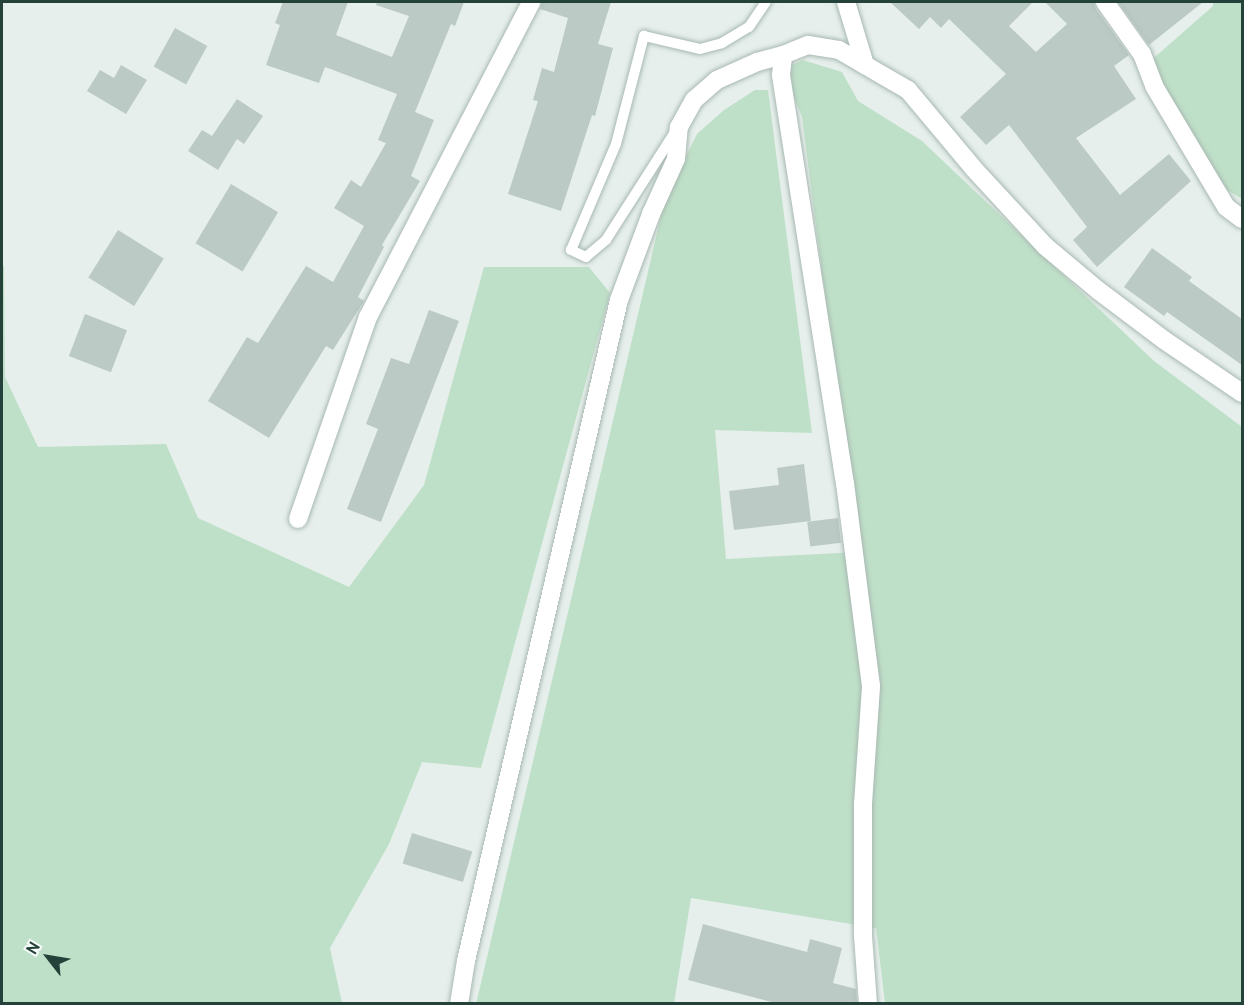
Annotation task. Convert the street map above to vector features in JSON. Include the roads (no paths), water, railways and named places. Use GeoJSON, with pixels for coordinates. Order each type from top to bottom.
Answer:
{"type":"FeatureCollection","features":[{"type":"Feature","properties":{"kind":"street"},"geometry":{"type":"LineString","coordinates":[[298,519],[368,317],[531,2]]}},
{"type":"Feature","properties":{"kind":"street"},"geometry":{"type":"LineString","coordinates":[[846,2],[865,65]]}},
{"type":"Feature","properties":{"kind":"street"},"geometry":{"type":"LineString","coordinates":[[1105,2],[1142,54],[1154,86],[1226,207],[1242,219]]}},
{"type":"Feature","properties":{"kind":"street"},"geometry":{"type":"LineString","coordinates":[[459,1004],[466,960],[619,300],[651,214],[676,159],[679,126],[694,100],[717,80],[758,62],[808,45],[839,50],[908,90],[974,169],[1045,246],[1155,333],[1242,393]]}},
{"type":"Feature","properties":{"kind":"street"},"geometry":{"type":"LineString","coordinates":[[783,55],[781,75],[844,484],[870,686],[863,804],[863,936],[868,1004]]}},
{"type":"Feature","properties":{"kind":"lane"},"geometry":{"type":"LineString","coordinates":[[679,126],[606,240],[586,257],[571,250],[616,144],[644,36],[700,49],[722,43],[749,27],[766,2]]}}]}
